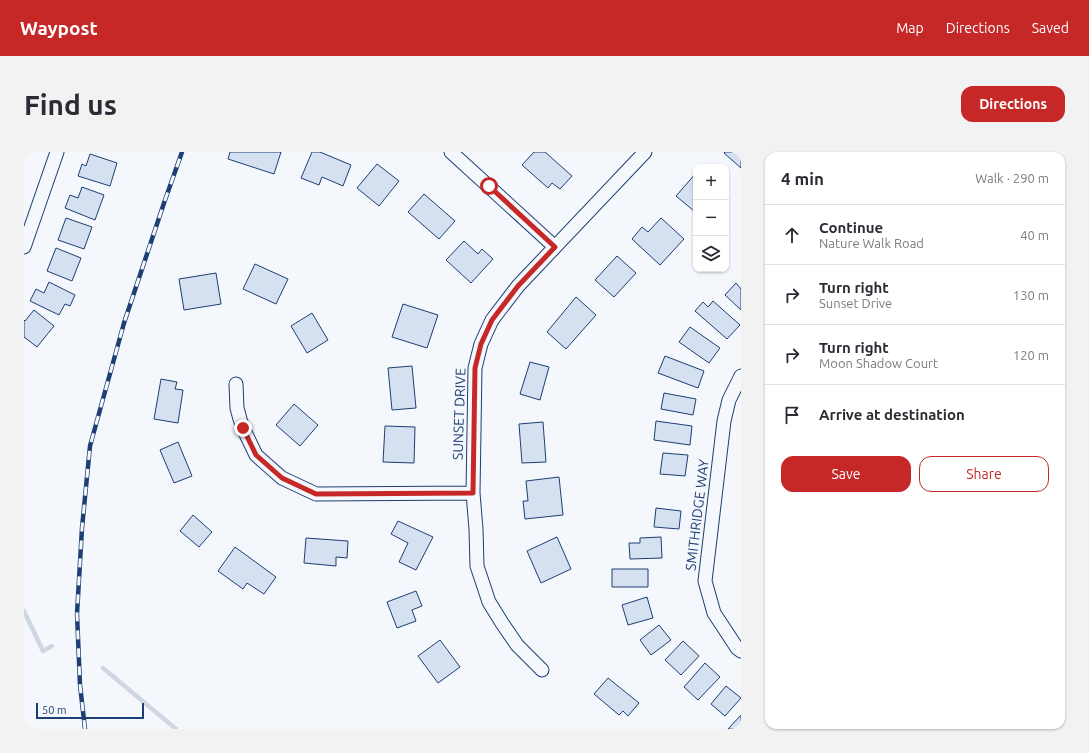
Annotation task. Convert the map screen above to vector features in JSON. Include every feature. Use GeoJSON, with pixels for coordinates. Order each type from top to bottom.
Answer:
{"type":"FeatureCollection","features":[{"type":"Feature","properties":{"kind":"street"},"geometry":{"type":"LineString","coordinates":[[24,247],[58,152]]}},
{"type":"Feature","properties":{"kind":"street"},"geometry":{"type":"LineString","coordinates":[[451,152],[555,247]]}},
{"type":"Feature","properties":{"kind":"street","name":"SUNSET DRIVE"},"geometry":{"type":"LineString","coordinates":[[542,670],[517,645],[502,623],[489,602],[477,566],[473,493],[475,368],[481,344],[492,320],[518,286],[645,152]]}},
{"type":"Feature","properties":{"kind":"street","name":"SMITHRIDGE WAY"},"geometry":{"type":"LineString","coordinates":[[741,376],[729,400],[724,421],[705,581],[714,613],[737,648],[741,651]]}},
{"type":"Feature","properties":{"kind":"street"},"geometry":{"type":"LineString","coordinates":[[236,384],[240,419],[256,455],[282,478],[316,494],[473,493]]}},
{"type":"Feature","properties":{"kind":"building"},"geometry":{"type":"Polygon","coordinates":[[[230,152],[281,152],[274,174],[228,159],[230,152]]]}},
{"type":"Feature","properties":{"kind":"building"},"geometry":{"type":"Polygon","coordinates":[[[312,152],[320,152],[351,165],[343,186],[322,177],[319,185],[301,178],[312,152]]]}},
{"type":"Feature","properties":{"kind":"building"},"geometry":{"type":"Polygon","coordinates":[[[534,152],[545,152],[572,176],[560,189],[552,183],[548,188],[522,165],[534,152]]]}},
{"type":"Feature","properties":{"kind":"building"},"geometry":{"type":"Polygon","coordinates":[[[741,152],[741,168],[724,153],[741,152]]]}},
{"type":"Feature","properties":{"kind":"building"},"geometry":{"type":"Polygon","coordinates":[[[90,154],[117,163],[110,186],[78,176],[82,164],[86,166],[90,154]]]}},
{"type":"Feature","properties":{"kind":"building"},"geometry":{"type":"Polygon","coordinates":[[[377,164],[399,181],[379,206],[357,188],[377,164]]]}},
{"type":"Feature","properties":{"kind":"building"},"geometry":{"type":"Polygon","coordinates":[[[693,176],[693,210],[676,196],[693,176]]]}},
{"type":"Feature","properties":{"kind":"building"},"geometry":{"type":"Polygon","coordinates":[[[82,187],[104,195],[95,220],[65,208],[70,195],[78,198],[82,187]]]}},
{"type":"Feature","properties":{"kind":"building"},"geometry":{"type":"Polygon","coordinates":[[[424,194],[455,221],[439,239],[408,212],[424,194]]]}},
{"type":"Feature","properties":{"kind":"building"},"geometry":{"type":"Polygon","coordinates":[[[66,218],[92,227],[84,249],[58,240],[66,218]]]}},
{"type":"Feature","properties":{"kind":"building"},"geometry":{"type":"Polygon","coordinates":[[[661,218],[684,239],[660,265],[632,239],[642,227],[648,232],[661,218]]]}},
{"type":"Feature","properties":{"kind":"building"},"geometry":{"type":"Polygon","coordinates":[[[464,241],[478,254],[482,249],[493,259],[471,283],[446,260],[464,241]]]}},
{"type":"Feature","properties":{"kind":"building"},"geometry":{"type":"Polygon","coordinates":[[[56,248],[81,258],[72,281],[47,271],[56,248]]]}},
{"type":"Feature","properties":{"kind":"building"},"geometry":{"type":"Polygon","coordinates":[[[617,256],[636,273],[614,297],[595,280],[617,256]]]}},
{"type":"Feature","properties":{"kind":"building"},"geometry":{"type":"Polygon","coordinates":[[[255,264],[288,279],[276,304],[243,289],[255,264]]]}},
{"type":"Feature","properties":{"kind":"building"},"geometry":{"type":"Polygon","coordinates":[[[216,273],[221,304],[184,310],[179,279],[216,273]]]}},
{"type":"Feature","properties":{"kind":"building"},"geometry":{"type":"Polygon","coordinates":[[[49,282],[75,295],[70,306],[65,304],[59,315],[30,301],[36,289],[44,293],[49,282]]]}},
{"type":"Feature","properties":{"kind":"building"},"geometry":{"type":"Polygon","coordinates":[[[736,283],[741,289],[741,310],[725,295],[736,283]]]}},
{"type":"Feature","properties":{"kind":"building"},"geometry":{"type":"Polygon","coordinates":[[[576,297],[596,315],[566,349],[547,332],[576,297]]]}},
{"type":"Feature","properties":{"kind":"building"},"geometry":{"type":"Polygon","coordinates":[[[713,301],[740,325],[727,339],[695,311],[703,302],[708,307],[713,301]]]}},
{"type":"Feature","properties":{"kind":"building"},"geometry":{"type":"Polygon","coordinates":[[[403,304],[438,315],[427,348],[392,337],[403,304]]]}},
{"type":"Feature","properties":{"kind":"building"},"geometry":{"type":"Polygon","coordinates":[[[34,310],[54,326],[37,347],[24,337],[24,320],[25,321],[34,310]]]}},
{"type":"Feature","properties":{"kind":"building"},"geometry":{"type":"Polygon","coordinates":[[[312,313],[328,340],[307,353],[291,326],[312,313]]]}},
{"type":"Feature","properties":{"kind":"building"},"geometry":{"type":"Polygon","coordinates":[[[690,327],[720,348],[709,363],[679,342],[690,327]]]}},
{"type":"Feature","properties":{"kind":"building"},"geometry":{"type":"Polygon","coordinates":[[[665,356],[704,371],[698,388],[658,373],[665,356]]]}},
{"type":"Feature","properties":{"kind":"building"},"geometry":{"type":"Polygon","coordinates":[[[530,362],[549,367],[540,400],[520,394],[530,362]]]}},
{"type":"Feature","properties":{"kind":"building"},"geometry":{"type":"Polygon","coordinates":[[[412,366],[416,408],[392,410],[388,368],[412,366]]]}},
{"type":"Feature","properties":{"kind":"building"},"geometry":{"type":"Polygon","coordinates":[[[161,379],[177,382],[175,389],[183,390],[178,423],[154,419],[161,379]]]}},
{"type":"Feature","properties":{"kind":"building"},"geometry":{"type":"Polygon","coordinates":[[[664,393],[696,399],[693,415],[661,409],[664,393]]]}},
{"type":"Feature","properties":{"kind":"building"},"geometry":{"type":"Polygon","coordinates":[[[294,404],[318,425],[300,446],[276,425],[294,404]]]}},
{"type":"Feature","properties":{"kind":"building"},"geometry":{"type":"Polygon","coordinates":[[[656,421],[692,426],[690,445],[654,440],[656,421]]]}},
{"type":"Feature","properties":{"kind":"building"},"geometry":{"type":"Polygon","coordinates":[[[543,422],[546,462],[522,463],[519,424],[543,422]]]}},
{"type":"Feature","properties":{"kind":"building"},"geometry":{"type":"Polygon","coordinates":[[[385,426],[415,427],[414,463],[383,462],[385,426]]]}},
{"type":"Feature","properties":{"kind":"building"},"geometry":{"type":"Polygon","coordinates":[[[178,442],[192,476],[174,483],[160,450],[178,442]]]}},
{"type":"Feature","properties":{"kind":"building"},"geometry":{"type":"Polygon","coordinates":[[[663,453],[688,455],[685,476],[660,474],[663,453]]]}},
{"type":"Feature","properties":{"kind":"building"},"geometry":{"type":"Polygon","coordinates":[[[559,477],[563,515],[525,519],[523,501],[528,501],[526,481],[559,477]]]}},
{"type":"Feature","properties":{"kind":"building"},"geometry":{"type":"Polygon","coordinates":[[[656,508],[681,511],[679,529],[654,527],[656,508]]]}},
{"type":"Feature","properties":{"kind":"building"},"geometry":{"type":"Polygon","coordinates":[[[193,515],[212,532],[199,547],[180,531],[193,515]]]}},
{"type":"Feature","properties":{"kind":"building"},"geometry":{"type":"Polygon","coordinates":[[[398,521],[433,537],[416,570],[399,562],[408,543],[391,534],[398,521]]]}},
{"type":"Feature","properties":{"kind":"building"},"geometry":{"type":"Polygon","coordinates":[[[557,537],[571,569],[541,583],[527,551],[557,537]]]}},
{"type":"Feature","properties":{"kind":"building"},"geometry":{"type":"Polygon","coordinates":[[[661,537],[662,558],[630,559],[629,543],[640,543],[640,538],[661,537]]]}},
{"type":"Feature","properties":{"kind":"building"},"geometry":{"type":"Polygon","coordinates":[[[306,538],[348,541],[347,558],[336,557],[336,566],[304,563],[306,538]]]}},
{"type":"Feature","properties":{"kind":"building"},"geometry":{"type":"Polygon","coordinates":[[[235,547],[276,577],[264,594],[247,583],[243,589],[218,571],[235,547]]]}},
{"type":"Feature","properties":{"kind":"building"},"geometry":{"type":"Polygon","coordinates":[[[612,569],[648,569],[648,587],[612,587],[612,569]]]}},
{"type":"Feature","properties":{"kind":"building"},"geometry":{"type":"Polygon","coordinates":[[[416,591],[422,606],[412,610],[416,621],[397,628],[387,602],[416,591]]]}},
{"type":"Feature","properties":{"kind":"building"},"geometry":{"type":"Polygon","coordinates":[[[647,597],[653,618],[628,625],[622,605],[647,597]]]}},
{"type":"Feature","properties":{"kind":"building"},"geometry":{"type":"Polygon","coordinates":[[[659,625],[671,640],[651,655],[640,640],[659,625]]]}},
{"type":"Feature","properties":{"kind":"building"},"geometry":{"type":"Polygon","coordinates":[[[440,640],[460,667],[438,683],[418,656],[440,640]]]}},
{"type":"Feature","properties":{"kind":"building"},"geometry":{"type":"Polygon","coordinates":[[[683,641],[699,656],[681,675],[665,660],[683,641]]]}},
{"type":"Feature","properties":{"kind":"building"},"geometry":{"type":"Polygon","coordinates":[[[705,663],[720,677],[698,700],[684,687],[705,663]]]}},
{"type":"Feature","properties":{"kind":"building"},"geometry":{"type":"Polygon","coordinates":[[[608,678],[639,703],[628,716],[623,711],[619,715],[594,694],[608,678]]]}},
{"type":"Feature","properties":{"kind":"building"},"geometry":{"type":"Polygon","coordinates":[[[726,686],[741,698],[725,716],[711,704],[726,686]]]}},
{"type":"Feature","properties":{"kind":"building"},"geometry":{"type":"Polygon","coordinates":[[[741,715],[741,729],[728,729],[741,715]]]}},
{"type":"Feature","properties":{"kind":"waterway"},"geometry":{"type":"LineString","coordinates":[[24,611],[43,651],[52,646]]}},
{"type":"Feature","properties":{"kind":"waterway"},"geometry":{"type":"LineString","coordinates":[[103,668],[176,729]]}},
{"type":"Feature","properties":{"kind":"railway"},"geometry":{"type":"LineString","coordinates":[[85,729],[80,685],[77,614],[82,528],[90,446],[124,323],[182,152]]}},
{"type":"Feature","properties":{"kind":"route"},"geometry":{"type":"LineString","coordinates":[[243,428],[256,455],[282,478],[316,494],[473,493],[475,368],[481,344],[492,320],[518,286],[555,247],[489,186]]}}]}
